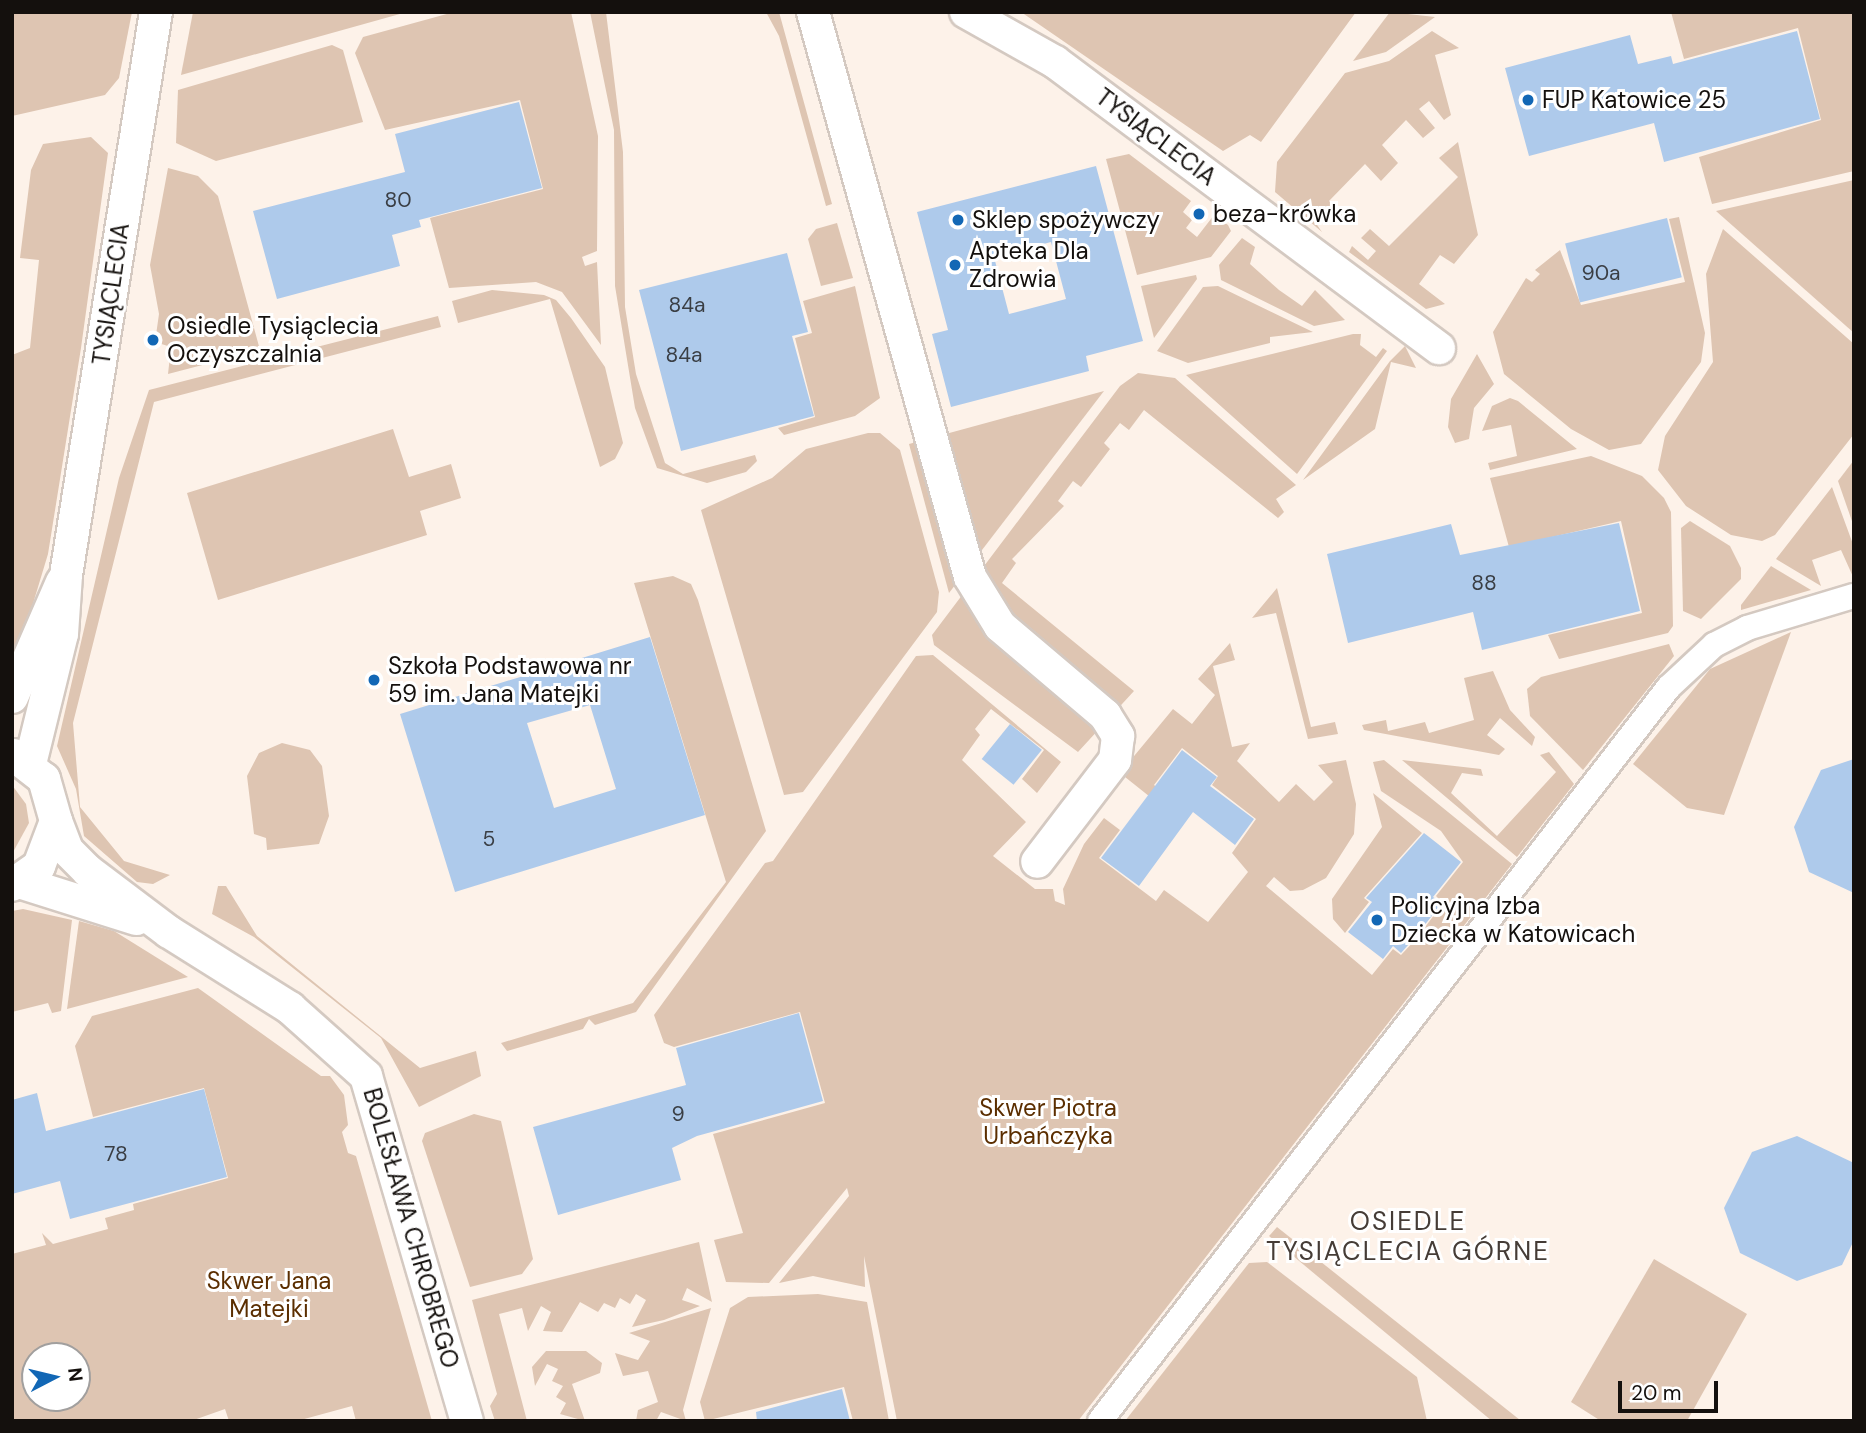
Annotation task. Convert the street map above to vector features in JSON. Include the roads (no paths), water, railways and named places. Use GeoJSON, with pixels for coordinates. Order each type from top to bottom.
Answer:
{"type":"FeatureCollection","features":[{"type":"Feature","properties":{"kind":"street","name":"TYSIĄCLECIA"},"geometry":{"type":"LineString","coordinates":[[21,759],[62,634],[66,575],[156,12]]}},
{"type":"Feature","properties":{"kind":"street"},"geometry":{"type":"LineString","coordinates":[[813,12],[970,577],[1000,626],[1105,715],[1118,736],[1115,760],[1037,862]]}},
{"type":"Feature","properties":{"kind":"street","name":"TYSIĄCLECIA"},"geometry":{"type":"LineString","coordinates":[[966,12],[1055,62],[1439,348]]}},
{"type":"Feature","properties":{"kind":"street","name":"TYSIĄCLECIA"},"geometry":{"type":"LineString","coordinates":[[12,697],[66,575]]}},
{"type":"Feature","properties":{"kind":"street"},"geometry":{"type":"LineString","coordinates":[[1100,1421],[1669,687],[1714,645],[1747,628],[1854,596]]}},
{"type":"Feature","properties":{"kind":"street","name":"BOLESŁAWA CHROBREGO"},"geometry":{"type":"LineString","coordinates":[[21,759],[54,799],[56,821],[67,850],[88,871],[164,929],[290,1008],[366,1076],[467,1421]]}},
{"type":"Feature","properties":{"kind":"street"},"geometry":{"type":"LineString","coordinates":[[16,884],[39,866],[56,821]]}},
{"type":"Feature","properties":{"kind":"street","name":"BOLESŁAWA CHROBREGO"},"geometry":{"type":"LineString","coordinates":[[16,884],[164,929]]}},
{"type":"Feature","properties":{"kind":"place","name":"FUP Katowice 25"},"geometry":{"type":"Point","coordinates":[1528,100]}},
{"type":"Feature","properties":{"kind":"place","name":"beza-krówka"},"geometry":{"type":"Point","coordinates":[1199,214]}},
{"type":"Feature","properties":{"kind":"place","name":"Sklep spożywczy"},"geometry":{"type":"Point","coordinates":[958,220]}},
{"type":"Feature","properties":{"kind":"place","name":"Apteka Dla Zdrowia"},"geometry":{"type":"Point","coordinates":[955,265]}},
{"type":"Feature","properties":{"kind":"place","name":"Osiedle Tysiąclecia Oczyszczalnia"},"geometry":{"type":"Point","coordinates":[153,340]}},
{"type":"Feature","properties":{"kind":"place","name":"Szkoła Podstawowa nr 59 im. Jana Matejki"},"geometry":{"type":"Point","coordinates":[374,680]}},
{"type":"Feature","properties":{"kind":"place","name":"Policyjna Izba Dziecka w Katowicach"},"geometry":{"type":"Point","coordinates":[1377,920]}},
{"type":"Feature","properties":{"kind":"district","name":"OSIEDLE TYSIĄCLECIA GÓRNE"},"geometry":{"type":"Point","coordinates":[1408,1237]}},
{"type":"Feature","properties":{"kind":"park label","name":"Skwer Piotra Urbańczyka"},"geometry":{"type":"Point","coordinates":[1048,1122]}},
{"type":"Feature","properties":{"kind":"park label","name":"Skwer Jana Matejki"},"geometry":{"type":"Point","coordinates":[269,1295]}}]}
